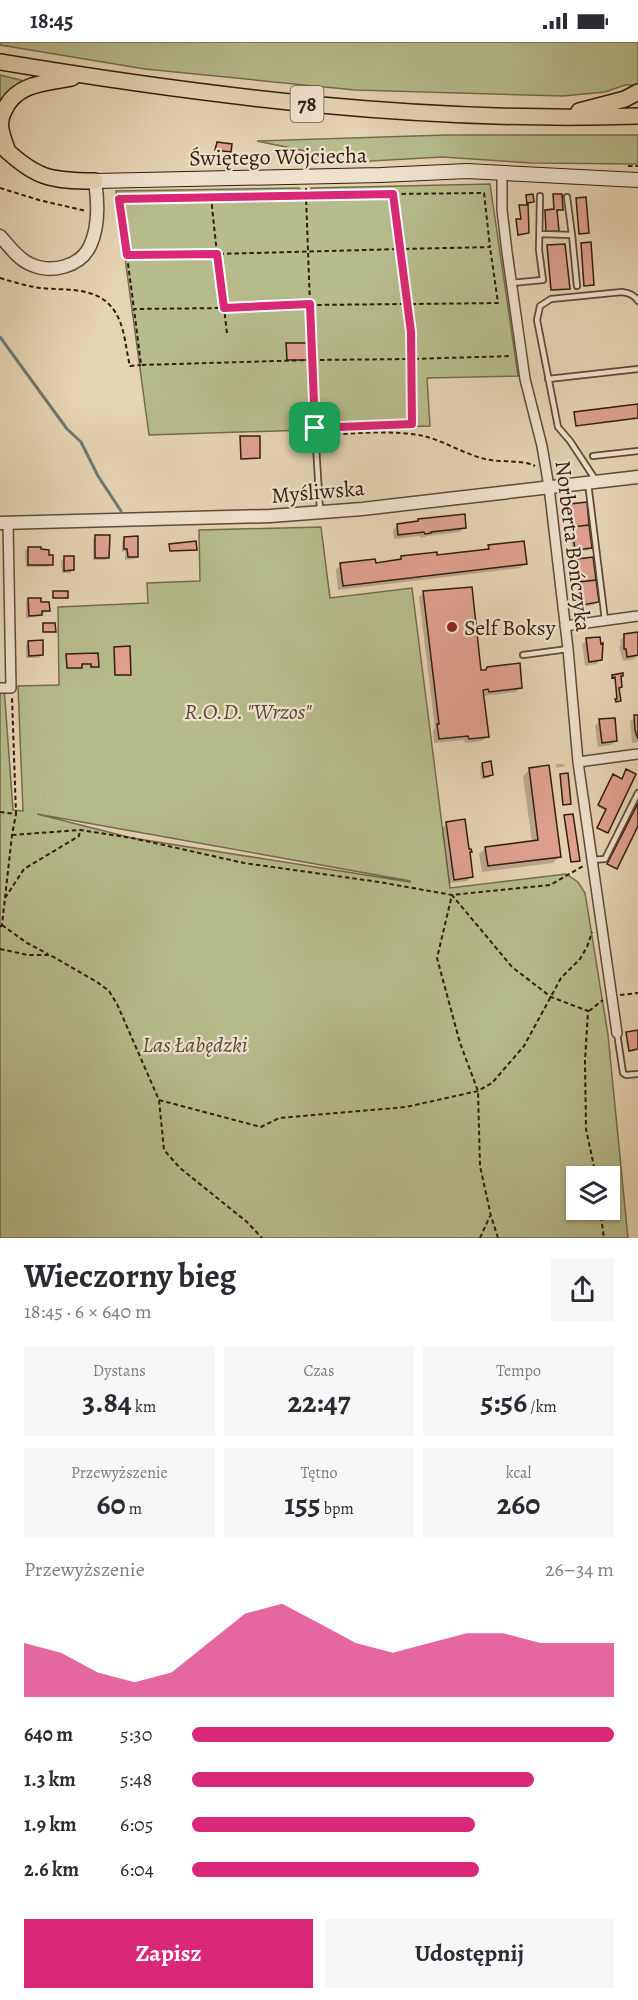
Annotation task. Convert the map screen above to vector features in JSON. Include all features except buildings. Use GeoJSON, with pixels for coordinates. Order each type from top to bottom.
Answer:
{"type":"FeatureCollection","features":[{"type":"Feature","properties":{"kind":"main road","name":"78"},"geometry":{"type":"LineString","coordinates":[[0,62],[208,94],[352,108],[510,116],[638,116]]}},
{"type":"Feature","properties":{"kind":"main road"},"geometry":{"type":"LineString","coordinates":[[84,76],[35,84],[18,91],[8,102],[2,115],[1,129],[4,148],[27,168],[50,178],[95,181]]}},
{"type":"Feature","properties":{"kind":"main road"},"geometry":{"type":"LineString","coordinates":[[559,116],[625,99],[638,92]]}},
{"type":"Feature","properties":{"kind":"main road","name":"Świętego Wojciecha"},"geometry":{"type":"LineString","coordinates":[[95,181],[502,172],[604,180],[638,180]]}},
{"type":"Feature","properties":{"kind":"street","name":"Norberta Bończyka"},"geometry":{"type":"LineString","coordinates":[[502,172],[502,210],[511,283],[525,379],[542,446],[549,487],[568,649],[578,762],[617,1034]]}},
{"type":"Feature","properties":{"kind":"street"},"geometry":{"type":"LineString","coordinates":[[0,236],[17,256],[30,264],[52,269],[72,264],[83,257],[90,245],[96,221],[95,181]]}},
{"type":"Feature","properties":{"kind":"street","name":"Myśliwska"},"geometry":{"type":"LineString","coordinates":[[4,523],[234,518],[320,513],[638,477]]}},
{"type":"Feature","properties":{"kind":"street"},"geometry":{"type":"LineString","coordinates":[[0,688],[11,688],[4,523]]}},
{"type":"Feature","properties":{"kind":"street"},"geometry":{"type":"LineString","coordinates":[[565,626],[638,616]]}},
{"type":"Feature","properties":{"kind":"street"},"geometry":{"type":"LineString","coordinates":[[578,762],[638,754]]}},
{"type":"Feature","properties":{"kind":"lane"},"geometry":{"type":"LineString","coordinates":[[511,283],[543,280],[540,196]]}},
{"type":"Feature","properties":{"kind":"lane"},"geometry":{"type":"LineString","coordinates":[[567,197],[577,286]]}},
{"type":"Feature","properties":{"kind":"lane"},"geometry":{"type":"LineString","coordinates":[[540,234],[572,235]]}},
{"type":"Feature","properties":{"kind":"lane"},"geometry":{"type":"LineString","coordinates":[[605,620],[592,482],[570,441],[558,427],[537,320],[540,306],[551,299],[622,292],[636,297],[638,302]]}},
{"type":"Feature","properties":{"kind":"lane"},"geometry":{"type":"LineString","coordinates":[[548,379],[638,369]]}},
{"type":"Feature","properties":{"kind":"lane"},"geometry":{"type":"LineString","coordinates":[[315,430],[320,513]]}},
{"type":"Feature","properties":{"kind":"lane"},"geometry":{"type":"LineString","coordinates":[[593,456],[638,451]]}},
{"type":"Feature","properties":{"kind":"lane"},"geometry":{"type":"LineString","coordinates":[[523,655],[568,649]]}},
{"type":"Feature","properties":{"kind":"lane"},"geometry":{"type":"LineString","coordinates":[[593,860],[605,859],[638,793]]}},
{"type":"Feature","properties":{"kind":"lane"},"geometry":{"type":"LineString","coordinates":[[617,1034],[622,1073],[638,1074]]}},
{"type":"Feature","properties":{"kind":"path"},"geometry":{"type":"LineString","coordinates":[[306,184],[315,428],[412,424],[408,304],[393,194]]}},
{"type":"Feature","properties":{"kind":"path"},"geometry":{"type":"LineString","coordinates":[[0,188],[86,211]]}},
{"type":"Feature","properties":{"kind":"path"},"geometry":{"type":"LineString","coordinates":[[141,365],[119,199],[484,193],[498,303]]}},
{"type":"Feature","properties":{"kind":"path"},"geometry":{"type":"LineString","coordinates":[[211,197],[226,333]]}},
{"type":"Feature","properties":{"kind":"path"},"geometry":{"type":"LineString","coordinates":[[127,255],[490,247]]}},
{"type":"Feature","properties":{"kind":"path"},"geometry":{"type":"LineString","coordinates":[[0,278],[40,288],[79,289],[108,303],[118,317],[130,366],[512,357],[512,349]]}},
{"type":"Feature","properties":{"kind":"path"},"geometry":{"type":"LineString","coordinates":[[134,309],[310,304],[505,304]]}},
{"type":"Feature","properties":{"kind":"path"},"geometry":{"type":"LineString","coordinates":[[315,430],[319,436],[355,433],[425,436],[485,459],[528,462],[537,467],[537,472]]}},
{"type":"Feature","properties":{"kind":"path"},"geometry":{"type":"LineString","coordinates":[[11,688],[16,814],[1,926],[109,991],[117,1004],[159,1100],[164,1150],[180,1168],[247,1222],[262,1238]]}},
{"type":"Feature","properties":{"kind":"path"},"geometry":{"type":"LineString","coordinates":[[0,812],[16,814]]}},
{"type":"Feature","properties":{"kind":"path"},"geometry":{"type":"LineString","coordinates":[[12,835],[80,830],[132,838],[244,863],[379,882],[452,896],[550,885],[593,860]]}},
{"type":"Feature","properties":{"kind":"path"},"geometry":{"type":"LineString","coordinates":[[4,901],[24,869],[79,836],[80,830]]}},
{"type":"Feature","properties":{"kind":"path"},"geometry":{"type":"LineString","coordinates":[[452,896],[512,967],[551,997],[588,1011]]}},
{"type":"Feature","properties":{"kind":"path"},"geometry":{"type":"LineString","coordinates":[[452,896],[437,958],[460,1043],[478,1091],[480,1166],[498,1238]]}},
{"type":"Feature","properties":{"kind":"path"},"geometry":{"type":"LineString","coordinates":[[159,1100],[261,1127],[279,1118],[406,1107],[478,1091],[492,1083],[524,1046],[561,978],[580,959],[587,947],[592,930]]}},
{"type":"Feature","properties":{"kind":"path"},"geometry":{"type":"LineString","coordinates":[[0,949],[28,955],[50,955]]}},
{"type":"Feature","properties":{"kind":"path"},"geometry":{"type":"LineString","coordinates":[[594,1166],[586,1129],[585,1061],[588,1011],[611,996],[638,993]]}},
{"type":"Feature","properties":{"kind":"path"},"geometry":{"type":"LineString","coordinates":[[480,1238],[491,1216]]}},
{"type":"Feature","properties":{"kind":"path"},"geometry":{"type":"LineString","coordinates":[[602,1220],[604,1238]]}},
{"type":"Feature","properties":{"kind":"green space"},"geometry":{"type":"Polygon","coordinates":[[[0,42],[638,42],[638,85],[625,85],[605,92],[563,96],[355,90],[145,69],[0,45],[0,42]]]}},
{"type":"Feature","properties":{"kind":"green space"},"geometry":{"type":"Polygon","coordinates":[[[0,75],[24,81],[0,106],[0,75]]]}},
{"type":"Feature","properties":{"kind":"green space"},"geometry":{"type":"Polygon","coordinates":[[[446,135],[638,135],[638,164],[531,163],[442,157],[318,164],[305,151],[257,141],[446,135]]]}},
{"type":"Feature","properties":{"kind":"green space"},"geometry":{"type":"Polygon","coordinates":[[[490,184],[518,376],[427,378],[430,426],[149,435],[116,191],[299,188],[303,192],[311,192],[311,188],[490,184]]]}},
{"type":"Feature","properties":{"kind":"green space","name":"Las Łabędzki"},"geometry":{"type":"Polygon","coordinates":[[[321,527],[330,598],[412,588],[450,888],[566,874],[578,882],[585,893],[608,1035],[628,1238],[0,1238],[0,687],[4,687],[13,810],[23,811],[18,686],[59,685],[58,607],[148,603],[147,583],[200,581],[199,530],[321,527]],[[37,814],[132,838],[410,881],[37,814]]]}},
{"type":"Feature","properties":{"kind":"waterway"},"geometry":{"type":"LineString","coordinates":[[0,337],[67,429],[81,442],[98,476],[121,511]]}},
{"type":"Feature","properties":{"kind":"place","name":"Self Boksy"},"geometry":{"type":"Point","coordinates":[452,627]}},
{"type":"Feature","properties":{"kind":"route"},"geometry":{"type":"LineString","coordinates":[[393,194],[411,332],[412,424],[315,428],[310,304],[224,308],[217,254],[127,255],[119,199],[393,194]]}},
{"type":"Feature","properties":{"kind":"park label","name":"R.O.D. \"Wrzos\""},"geometry":{"type":"Point","coordinates":[248,711]}}]}
